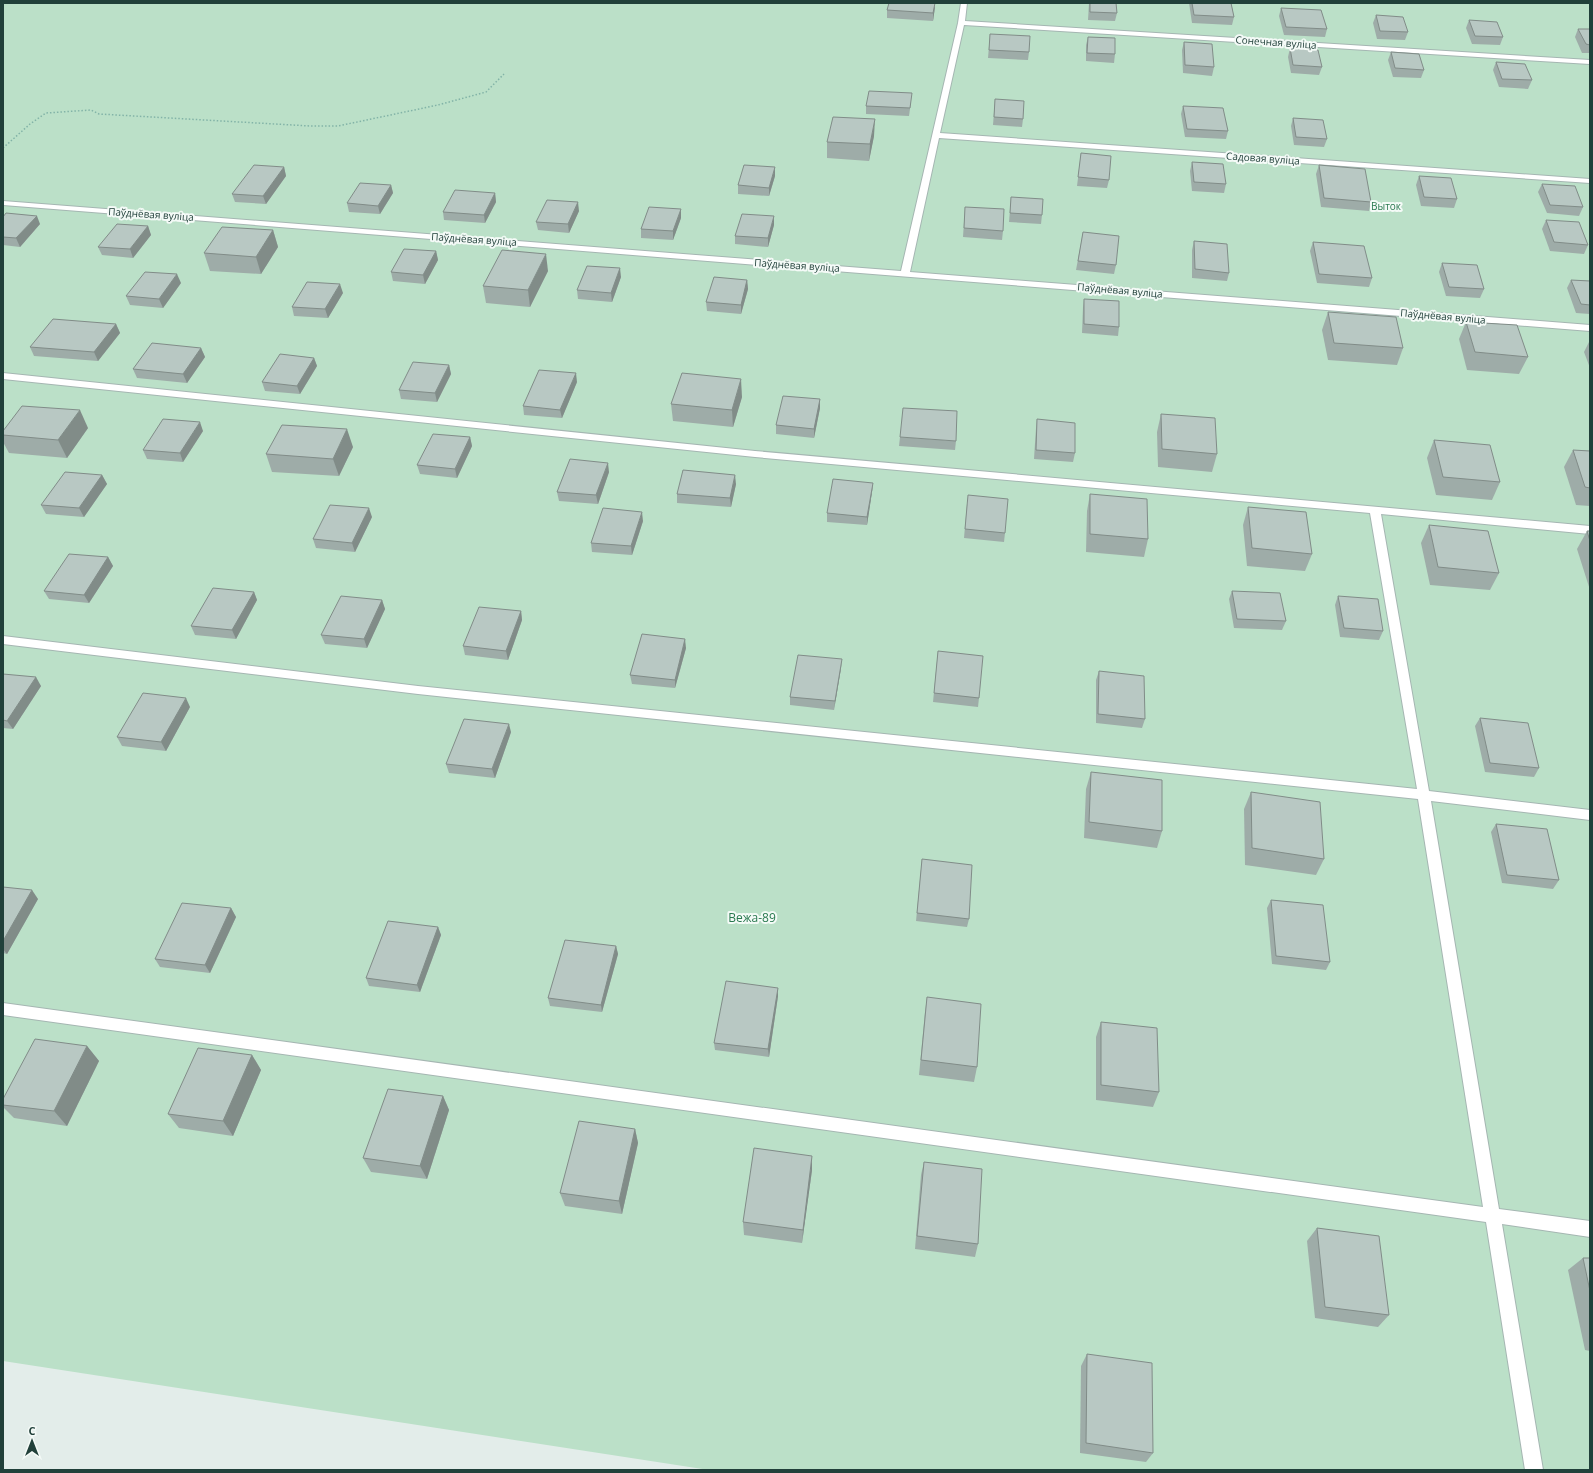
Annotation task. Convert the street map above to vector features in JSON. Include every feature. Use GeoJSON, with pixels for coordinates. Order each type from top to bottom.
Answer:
{"type":"FeatureCollection","features":[{"type":"Feature","properties":{"kind":"street"},"geometry":{"type":"LineString","coordinates":[[905,273],[961,23],[964,3]]}},
{"type":"Feature","properties":{"kind":"street","name":"Сонечная вуліца"},"geometry":{"type":"LineString","coordinates":[[961,23],[1590,62]]}},
{"type":"Feature","properties":{"kind":"street","name":"Садовая вуліца"},"geometry":{"type":"LineString","coordinates":[[936,135],[1590,181]]}},
{"type":"Feature","properties":{"kind":"street","name":"Паўднёвая вуліца"},"geometry":{"type":"LineString","coordinates":[[3,203],[1590,328]]}},
{"type":"Feature","properties":{"kind":"street"},"geometry":{"type":"LineString","coordinates":[[3,376],[755,454],[1590,530]]}},
{"type":"Feature","properties":{"kind":"street"},"geometry":{"type":"LineString","coordinates":[[1375,510],[1424,795],[1534,1470]]}},
{"type":"Feature","properties":{"kind":"street"},"geometry":{"type":"LineString","coordinates":[[3,640],[426,690],[1424,795],[1590,815]]}},
{"type":"Feature","properties":{"kind":"street"},"geometry":{"type":"LineString","coordinates":[[3,1009],[1590,1229]]}},
{"type":"Feature","properties":{"kind":"path"},"geometry":{"type":"LineString","coordinates":[[3,148],[30,124],[46,113],[52,112],[91,110],[99,114],[118,116],[310,126],[338,126],[438,105],[486,92],[504,74]]}},
{"type":"Feature","properties":{"kind":"green space","name":"Вежа-89"},"geometry":{"type":"Polygon","coordinates":[[[3,3],[1590,3],[1590,1470],[709,1470],[3,1361],[3,3]]]}},
{"type":"Feature","properties":{"kind":"building"},"geometry":{"type":"Polygon","coordinates":[[[889,3],[935,3],[933,13],[887,10],[889,3]]]}},
{"type":"Feature","properties":{"kind":"building"},"geometry":{"type":"Polygon","coordinates":[[[1090,3],[1116,3],[1117,13],[1090,12],[1090,3]]]}},
{"type":"Feature","properties":{"kind":"building"},"geometry":{"type":"Polygon","coordinates":[[[1192,3],[1231,3],[1234,17],[1194,15],[1192,3]]]}},
{"type":"Feature","properties":{"kind":"building"},"geometry":{"type":"Polygon","coordinates":[[[1281,8],[1321,10],[1327,29],[1286,27],[1281,8]]]}},
{"type":"Feature","properties":{"kind":"building"},"geometry":{"type":"Polygon","coordinates":[[[1376,15],[1403,17],[1408,32],[1380,31],[1376,15]]]}},
{"type":"Feature","properties":{"kind":"building"},"geometry":{"type":"Polygon","coordinates":[[[1469,20],[1497,22],[1503,37],[1475,36],[1469,20]]]}},
{"type":"Feature","properties":{"kind":"building"},"geometry":{"type":"Polygon","coordinates":[[[1578,29],[1590,29],[1590,45],[1586,44],[1578,29]]]}},
{"type":"Feature","properties":{"kind":"building"},"geometry":{"type":"Polygon","coordinates":[[[990,34],[1030,36],[1029,52],[989,50],[990,34]]]}},
{"type":"Feature","properties":{"kind":"building"},"geometry":{"type":"Polygon","coordinates":[[[1088,37],[1115,38],[1115,54],[1087,53],[1088,37]]]}},
{"type":"Feature","properties":{"kind":"building"},"geometry":{"type":"Polygon","coordinates":[[[1184,42],[1212,44],[1214,67],[1185,65],[1184,42]]]}},
{"type":"Feature","properties":{"kind":"building"},"geometry":{"type":"Polygon","coordinates":[[[1290,48],[1318,50],[1322,67],[1293,65],[1290,48]]]}},
{"type":"Feature","properties":{"kind":"building"},"geometry":{"type":"Polygon","coordinates":[[[1391,52],[1419,54],[1424,70],[1395,68],[1391,52]]]}},
{"type":"Feature","properties":{"kind":"building"},"geometry":{"type":"Polygon","coordinates":[[[1496,62],[1525,64],[1532,80],[1502,79],[1496,62]]]}},
{"type":"Feature","properties":{"kind":"building"},"geometry":{"type":"Polygon","coordinates":[[[869,91],[912,93],[910,108],[866,106],[869,91]]]}},
{"type":"Feature","properties":{"kind":"building"},"geometry":{"type":"Polygon","coordinates":[[[995,99],[1024,101],[1023,119],[994,117],[995,99]]]}},
{"type":"Feature","properties":{"kind":"building"},"geometry":{"type":"Polygon","coordinates":[[[1183,106],[1223,108],[1228,131],[1187,129],[1183,106]]]}},
{"type":"Feature","properties":{"kind":"building"},"geometry":{"type":"Polygon","coordinates":[[[833,117],[875,119],[870,144],[827,142],[833,117]]]}},
{"type":"Feature","properties":{"kind":"building"},"geometry":{"type":"Polygon","coordinates":[[[1293,118],[1323,120],[1327,139],[1296,137],[1293,118]]]}},
{"type":"Feature","properties":{"kind":"building"},"geometry":{"type":"Polygon","coordinates":[[[1081,153],[1111,156],[1109,180],[1078,177],[1081,153]]]}},
{"type":"Feature","properties":{"kind":"building"},"geometry":{"type":"Polygon","coordinates":[[[1192,162],[1223,164],[1226,184],[1194,182],[1192,162]]]}},
{"type":"Feature","properties":{"kind":"building"},"geometry":{"type":"Polygon","coordinates":[[[254,165],[284,167],[263,196],[232,194],[254,165]]]}},
{"type":"Feature","properties":{"kind":"building"},"geometry":{"type":"Polygon","coordinates":[[[744,165],[775,167],[769,188],[738,185],[744,165]]]}},
{"type":"Feature","properties":{"kind":"building"},"geometry":{"type":"Polygon","coordinates":[[[1319,165],[1365,169],[1371,202],[1324,198],[1319,165]]]}},
{"type":"Feature","properties":{"kind":"building"},"geometry":{"type":"Polygon","coordinates":[[[1419,176],[1451,178],[1457,199],[1424,197],[1419,176]]]}},
{"type":"Feature","properties":{"kind":"building"},"geometry":{"type":"Polygon","coordinates":[[[360,183],[391,185],[378,206],[347,203],[360,183]]]}},
{"type":"Feature","properties":{"kind":"building"},"geometry":{"type":"Polygon","coordinates":[[[1542,184],[1575,186],[1583,207],[1550,205],[1542,184]]]}},
{"type":"Feature","properties":{"kind":"building"},"geometry":{"type":"Polygon","coordinates":[[[455,190],[495,193],[484,215],[443,212],[455,190]]]}},
{"type":"Feature","properties":{"kind":"building"},"geometry":{"type":"Polygon","coordinates":[[[1011,197],[1043,199],[1042,215],[1010,213],[1011,197]]]}},
{"type":"Feature","properties":{"kind":"building"},"geometry":{"type":"Polygon","coordinates":[[[547,200],[578,202],[568,224],[536,222],[547,200]]]}},
{"type":"Feature","properties":{"kind":"building"},"geometry":{"type":"Polygon","coordinates":[[[649,207],[681,209],[673,231],[641,229],[649,207]]]}},
{"type":"Feature","properties":{"kind":"building"},"geometry":{"type":"Polygon","coordinates":[[[965,207],[1004,209],[1003,231],[964,228],[965,207]]]}},
{"type":"Feature","properties":{"kind":"building"},"geometry":{"type":"Polygon","coordinates":[[[6,213],[37,216],[16,238],[3,237],[3,217],[6,213]]]}},
{"type":"Feature","properties":{"kind":"building"},"geometry":{"type":"Polygon","coordinates":[[[742,214],[774,216],[768,238],[735,236],[742,214]]]}},
{"type":"Feature","properties":{"kind":"building"},"geometry":{"type":"Polygon","coordinates":[[[1546,220],[1579,222],[1588,245],[1554,242],[1546,220]]]}},
{"type":"Feature","properties":{"kind":"building"},"geometry":{"type":"Polygon","coordinates":[[[117,224],[148,226],[130,249],[98,247],[117,224]]]}},
{"type":"Feature","properties":{"kind":"building"},"geometry":{"type":"Polygon","coordinates":[[[222,227],[273,230],[256,257],[204,253],[222,227]]]}},
{"type":"Feature","properties":{"kind":"building"},"geometry":{"type":"Polygon","coordinates":[[[1083,232],[1119,236],[1116,265],[1078,261],[1083,232]]]}},
{"type":"Feature","properties":{"kind":"building"},"geometry":{"type":"Polygon","coordinates":[[[1194,241],[1227,244],[1229,273],[1195,269],[1194,241]]]}},
{"type":"Feature","properties":{"kind":"building"},"geometry":{"type":"Polygon","coordinates":[[[1313,242],[1364,246],[1372,278],[1319,274],[1313,242]]]}},
{"type":"Feature","properties":{"kind":"building"},"geometry":{"type":"Polygon","coordinates":[[[404,249],[436,251],[423,275],[391,272],[404,249]]]}},
{"type":"Feature","properties":{"kind":"building"},"geometry":{"type":"Polygon","coordinates":[[[502,250],[546,254],[528,290],[483,286],[502,250]]]}},
{"type":"Feature","properties":{"kind":"building"},"geometry":{"type":"Polygon","coordinates":[[[1442,263],[1477,265],[1484,289],[1449,287],[1442,263]]]}},
{"type":"Feature","properties":{"kind":"building"},"geometry":{"type":"Polygon","coordinates":[[[587,266],[620,268],[611,293],[577,290],[587,266]]]}},
{"type":"Feature","properties":{"kind":"building"},"geometry":{"type":"Polygon","coordinates":[[[145,272],[177,274],[159,299],[126,296],[145,272]]]}},
{"type":"Feature","properties":{"kind":"building"},"geometry":{"type":"Polygon","coordinates":[[[714,277],[747,280],[741,305],[706,302],[714,277]]]}},
{"type":"Feature","properties":{"kind":"building"},"geometry":{"type":"Polygon","coordinates":[[[1571,280],[1590,281],[1590,305],[1581,304],[1571,280]]]}},
{"type":"Feature","properties":{"kind":"building"},"geometry":{"type":"Polygon","coordinates":[[[307,282],[340,284],[325,309],[292,307],[307,282]]]}},
{"type":"Feature","properties":{"kind":"building"},"geometry":{"type":"Polygon","coordinates":[[[1084,299],[1119,301],[1119,327],[1084,324],[1084,299]]]}},
{"type":"Feature","properties":{"kind":"building"},"geometry":{"type":"Polygon","coordinates":[[[1328,312],[1396,317],[1403,348],[1334,343],[1328,312]]]}},
{"type":"Feature","properties":{"kind":"building"},"geometry":{"type":"Polygon","coordinates":[[[53,319],[116,324],[94,352],[30,347],[53,319]]]}},
{"type":"Feature","properties":{"kind":"building"},"geometry":{"type":"Polygon","coordinates":[[[1466,322],[1517,325],[1528,357],[1475,352],[1466,322]]]}},
{"type":"Feature","properties":{"kind":"building"},"geometry":{"type":"Polygon","coordinates":[[[152,343],[201,348],[183,374],[133,369],[152,343]]]}},
{"type":"Feature","properties":{"kind":"building"},"geometry":{"type":"Polygon","coordinates":[[[280,354],[314,358],[297,386],[262,382],[280,354]]]}},
{"type":"Feature","properties":{"kind":"building"},"geometry":{"type":"Polygon","coordinates":[[[413,362],[449,365],[435,393],[399,390],[413,362]]]}},
{"type":"Feature","properties":{"kind":"building"},"geometry":{"type":"Polygon","coordinates":[[[539,370],[576,373],[560,410],[523,406],[539,370]]]}},
{"type":"Feature","properties":{"kind":"building"},"geometry":{"type":"Polygon","coordinates":[[[682,373],[741,379],[732,410],[671,404],[682,373]]]}},
{"type":"Feature","properties":{"kind":"building"},"geometry":{"type":"Polygon","coordinates":[[[783,396],[820,399],[814,429],[776,425],[783,396]]]}},
{"type":"Feature","properties":{"kind":"building"},"geometry":{"type":"Polygon","coordinates":[[[22,406],[80,410],[58,440],[3,435],[3,431],[22,406]]]}},
{"type":"Feature","properties":{"kind":"building"},"geometry":{"type":"Polygon","coordinates":[[[903,408],[957,411],[956,441],[900,437],[903,408]]]}},
{"type":"Feature","properties":{"kind":"building"},"geometry":{"type":"Polygon","coordinates":[[[1161,414],[1215,418],[1217,454],[1162,449],[1161,414]]]}},
{"type":"Feature","properties":{"kind":"building"},"geometry":{"type":"Polygon","coordinates":[[[163,419],[200,422],[180,453],[143,450],[163,419]]]}},
{"type":"Feature","properties":{"kind":"building"},"geometry":{"type":"Polygon","coordinates":[[[1037,419],[1075,423],[1075,453],[1036,450],[1037,419]]]}},
{"type":"Feature","properties":{"kind":"building"},"geometry":{"type":"Polygon","coordinates":[[[282,425],[347,429],[333,459],[266,454],[282,425]]]}},
{"type":"Feature","properties":{"kind":"building"},"geometry":{"type":"Polygon","coordinates":[[[433,434],[470,437],[455,469],[417,465],[433,434]]]}},
{"type":"Feature","properties":{"kind":"building"},"geometry":{"type":"Polygon","coordinates":[[[1434,440],[1490,445],[1500,482],[1443,477],[1434,440]]]}},
{"type":"Feature","properties":{"kind":"building"},"geometry":{"type":"Polygon","coordinates":[[[1573,450],[1590,451],[1590,488],[1585,487],[1573,450]]]}},
{"type":"Feature","properties":{"kind":"building"},"geometry":{"type":"Polygon","coordinates":[[[570,459],[608,463],[596,495],[557,492],[570,459]]]}},
{"type":"Feature","properties":{"kind":"building"},"geometry":{"type":"Polygon","coordinates":[[[683,470],[735,475],[730,498],[677,494],[683,470]]]}},
{"type":"Feature","properties":{"kind":"building"},"geometry":{"type":"Polygon","coordinates":[[[65,472],[102,475],[79,508],[41,505],[65,472]]]}},
{"type":"Feature","properties":{"kind":"building"},"geometry":{"type":"Polygon","coordinates":[[[833,479],[873,483],[867,517],[827,513],[833,479]]]}},
{"type":"Feature","properties":{"kind":"building"},"geometry":{"type":"Polygon","coordinates":[[[1090,494],[1147,499],[1148,539],[1090,534],[1090,494]]]}},
{"type":"Feature","properties":{"kind":"building"},"geometry":{"type":"Polygon","coordinates":[[[968,495],[1008,499],[1005,533],[965,529],[968,495]]]}},
{"type":"Feature","properties":{"kind":"building"},"geometry":{"type":"Polygon","coordinates":[[[330,505],[369,508],[352,543],[313,539],[330,505]]]}},
{"type":"Feature","properties":{"kind":"building"},"geometry":{"type":"Polygon","coordinates":[[[1248,507],[1306,512],[1312,554],[1252,548],[1248,507]]]}},
{"type":"Feature","properties":{"kind":"building"},"geometry":{"type":"Polygon","coordinates":[[[603,508],[642,512],[631,546],[591,543],[603,508]]]}},
{"type":"Feature","properties":{"kind":"building"},"geometry":{"type":"Polygon","coordinates":[[[1429,525],[1488,531],[1499,573],[1438,567],[1429,525]]]}},
{"type":"Feature","properties":{"kind":"building"},"geometry":{"type":"Polygon","coordinates":[[[1587,531],[1590,531],[1590,541],[1587,531]]]}},
{"type":"Feature","properties":{"kind":"building"},"geometry":{"type":"Polygon","coordinates":[[[69,554],[108,557],[84,595],[44,591],[69,554]]]}},
{"type":"Feature","properties":{"kind":"building"},"geometry":{"type":"Polygon","coordinates":[[[213,588],[254,592],[232,630],[191,626],[213,588]]]}},
{"type":"Feature","properties":{"kind":"building"},"geometry":{"type":"Polygon","coordinates":[[[1232,591],[1280,593],[1286,621],[1237,619],[1232,591]]]}},
{"type":"Feature","properties":{"kind":"building"},"geometry":{"type":"Polygon","coordinates":[[[341,596],[382,600],[364,639],[321,635],[341,596]]]}},
{"type":"Feature","properties":{"kind":"building"},"geometry":{"type":"Polygon","coordinates":[[[1338,596],[1378,599],[1383,631],[1344,628],[1338,596]]]}},
{"type":"Feature","properties":{"kind":"building"},"geometry":{"type":"Polygon","coordinates":[[[479,607],[521,611],[506,651],[463,646],[479,607]]]}},
{"type":"Feature","properties":{"kind":"building"},"geometry":{"type":"Polygon","coordinates":[[[642,634],[685,639],[675,680],[630,675],[642,634]]]}},
{"type":"Feature","properties":{"kind":"building"},"geometry":{"type":"Polygon","coordinates":[[[938,651],[983,656],[979,698],[934,693],[938,651]]]}},
{"type":"Feature","properties":{"kind":"building"},"geometry":{"type":"Polygon","coordinates":[[[798,655],[842,659],[835,701],[790,697],[798,655]]]}},
{"type":"Feature","properties":{"kind":"building"},"geometry":{"type":"Polygon","coordinates":[[[1099,671],[1144,676],[1145,719],[1098,714],[1099,671]]]}},
{"type":"Feature","properties":{"kind":"building"},"geometry":{"type":"Polygon","coordinates":[[[3,674],[36,677],[7,721],[3,720],[3,674]]]}},
{"type":"Feature","properties":{"kind":"building"},"geometry":{"type":"Polygon","coordinates":[[[143,693],[186,698],[161,742],[117,737],[143,693]]]}},
{"type":"Feature","properties":{"kind":"building"},"geometry":{"type":"Polygon","coordinates":[[[1480,718],[1528,723],[1539,768],[1490,763],[1480,718]]]}},
{"type":"Feature","properties":{"kind":"building"},"geometry":{"type":"Polygon","coordinates":[[[464,719],[509,724],[492,769],[446,764],[464,719]]]}},
{"type":"Feature","properties":{"kind":"building"},"geometry":{"type":"Polygon","coordinates":[[[1091,772],[1162,780],[1162,831],[1089,822],[1091,772]]]}},
{"type":"Feature","properties":{"kind":"building"},"geometry":{"type":"Polygon","coordinates":[[[1251,792],[1320,802],[1324,859],[1252,848],[1251,792]]]}},
{"type":"Feature","properties":{"kind":"building"},"geometry":{"type":"Polygon","coordinates":[[[1496,824],[1547,829],[1559,880],[1507,875],[1496,824]]]}},
{"type":"Feature","properties":{"kind":"building"},"geometry":{"type":"Polygon","coordinates":[[[922,859],[972,865],[969,919],[917,913],[922,859]]]}},
{"type":"Feature","properties":{"kind":"building"},"geometry":{"type":"Polygon","coordinates":[[[3,887],[32,890],[3,941],[3,887]]]}},
{"type":"Feature","properties":{"kind":"building"},"geometry":{"type":"Polygon","coordinates":[[[1271,900],[1323,905],[1330,962],[1276,956],[1271,900]]]}},
{"type":"Feature","properties":{"kind":"building"},"geometry":{"type":"Polygon","coordinates":[[[182,903],[231,908],[205,965],[155,959],[182,903]]]}},
{"type":"Feature","properties":{"kind":"building"},"geometry":{"type":"Polygon","coordinates":[[[388,921],[438,927],[417,985],[366,978],[388,921]]]}},
{"type":"Feature","properties":{"kind":"building"},"geometry":{"type":"Polygon","coordinates":[[[565,940],[616,946],[601,1005],[548,998],[565,940]]]}},
{"type":"Feature","properties":{"kind":"building"},"geometry":{"type":"Polygon","coordinates":[[[726,981],[778,988],[768,1049],[714,1043],[726,981]]]}},
{"type":"Feature","properties":{"kind":"building"},"geometry":{"type":"Polygon","coordinates":[[[927,997],[981,1004],[977,1067],[921,1060],[927,997]]]}},
{"type":"Feature","properties":{"kind":"building"},"geometry":{"type":"Polygon","coordinates":[[[1101,1022],[1157,1028],[1159,1092],[1101,1085],[1101,1022]]]}},
{"type":"Feature","properties":{"kind":"building"},"geometry":{"type":"Polygon","coordinates":[[[35,1039],[87,1046],[54,1111],[3,1105],[3,1099],[35,1039]]]}},
{"type":"Feature","properties":{"kind":"building"},"geometry":{"type":"Polygon","coordinates":[[[198,1048],[252,1055],[223,1121],[168,1114],[198,1048]]]}},
{"type":"Feature","properties":{"kind":"building"},"geometry":{"type":"Polygon","coordinates":[[[388,1089],[443,1096],[420,1166],[363,1158],[388,1089]]]}},
{"type":"Feature","properties":{"kind":"building"},"geometry":{"type":"Polygon","coordinates":[[[579,1121],[635,1129],[619,1201],[560,1193],[579,1121]]]}},
{"type":"Feature","properties":{"kind":"building"},"geometry":{"type":"Polygon","coordinates":[[[754,1148],[812,1156],[803,1230],[743,1222],[754,1148]]]}},
{"type":"Feature","properties":{"kind":"building"},"geometry":{"type":"Polygon","coordinates":[[[924,1162],[982,1169],[978,1244],[917,1236],[924,1162]]]}},
{"type":"Feature","properties":{"kind":"building"},"geometry":{"type":"Polygon","coordinates":[[[1317,1228],[1379,1236],[1389,1315],[1325,1307],[1317,1228]]]}},
{"type":"Feature","properties":{"kind":"building"},"geometry":{"type":"Polygon","coordinates":[[[1583,1258],[1590,1258],[1590,1291],[1583,1258]]]}},
{"type":"Feature","properties":{"kind":"building"},"geometry":{"type":"Polygon","coordinates":[[[1087,1354],[1152,1363],[1153,1453],[1086,1443],[1087,1354]]]}},
{"type":"Feature","properties":{"kind":"park label","name":"Выток"},"geometry":{"type":"Point","coordinates":[1386,206]}}]}
